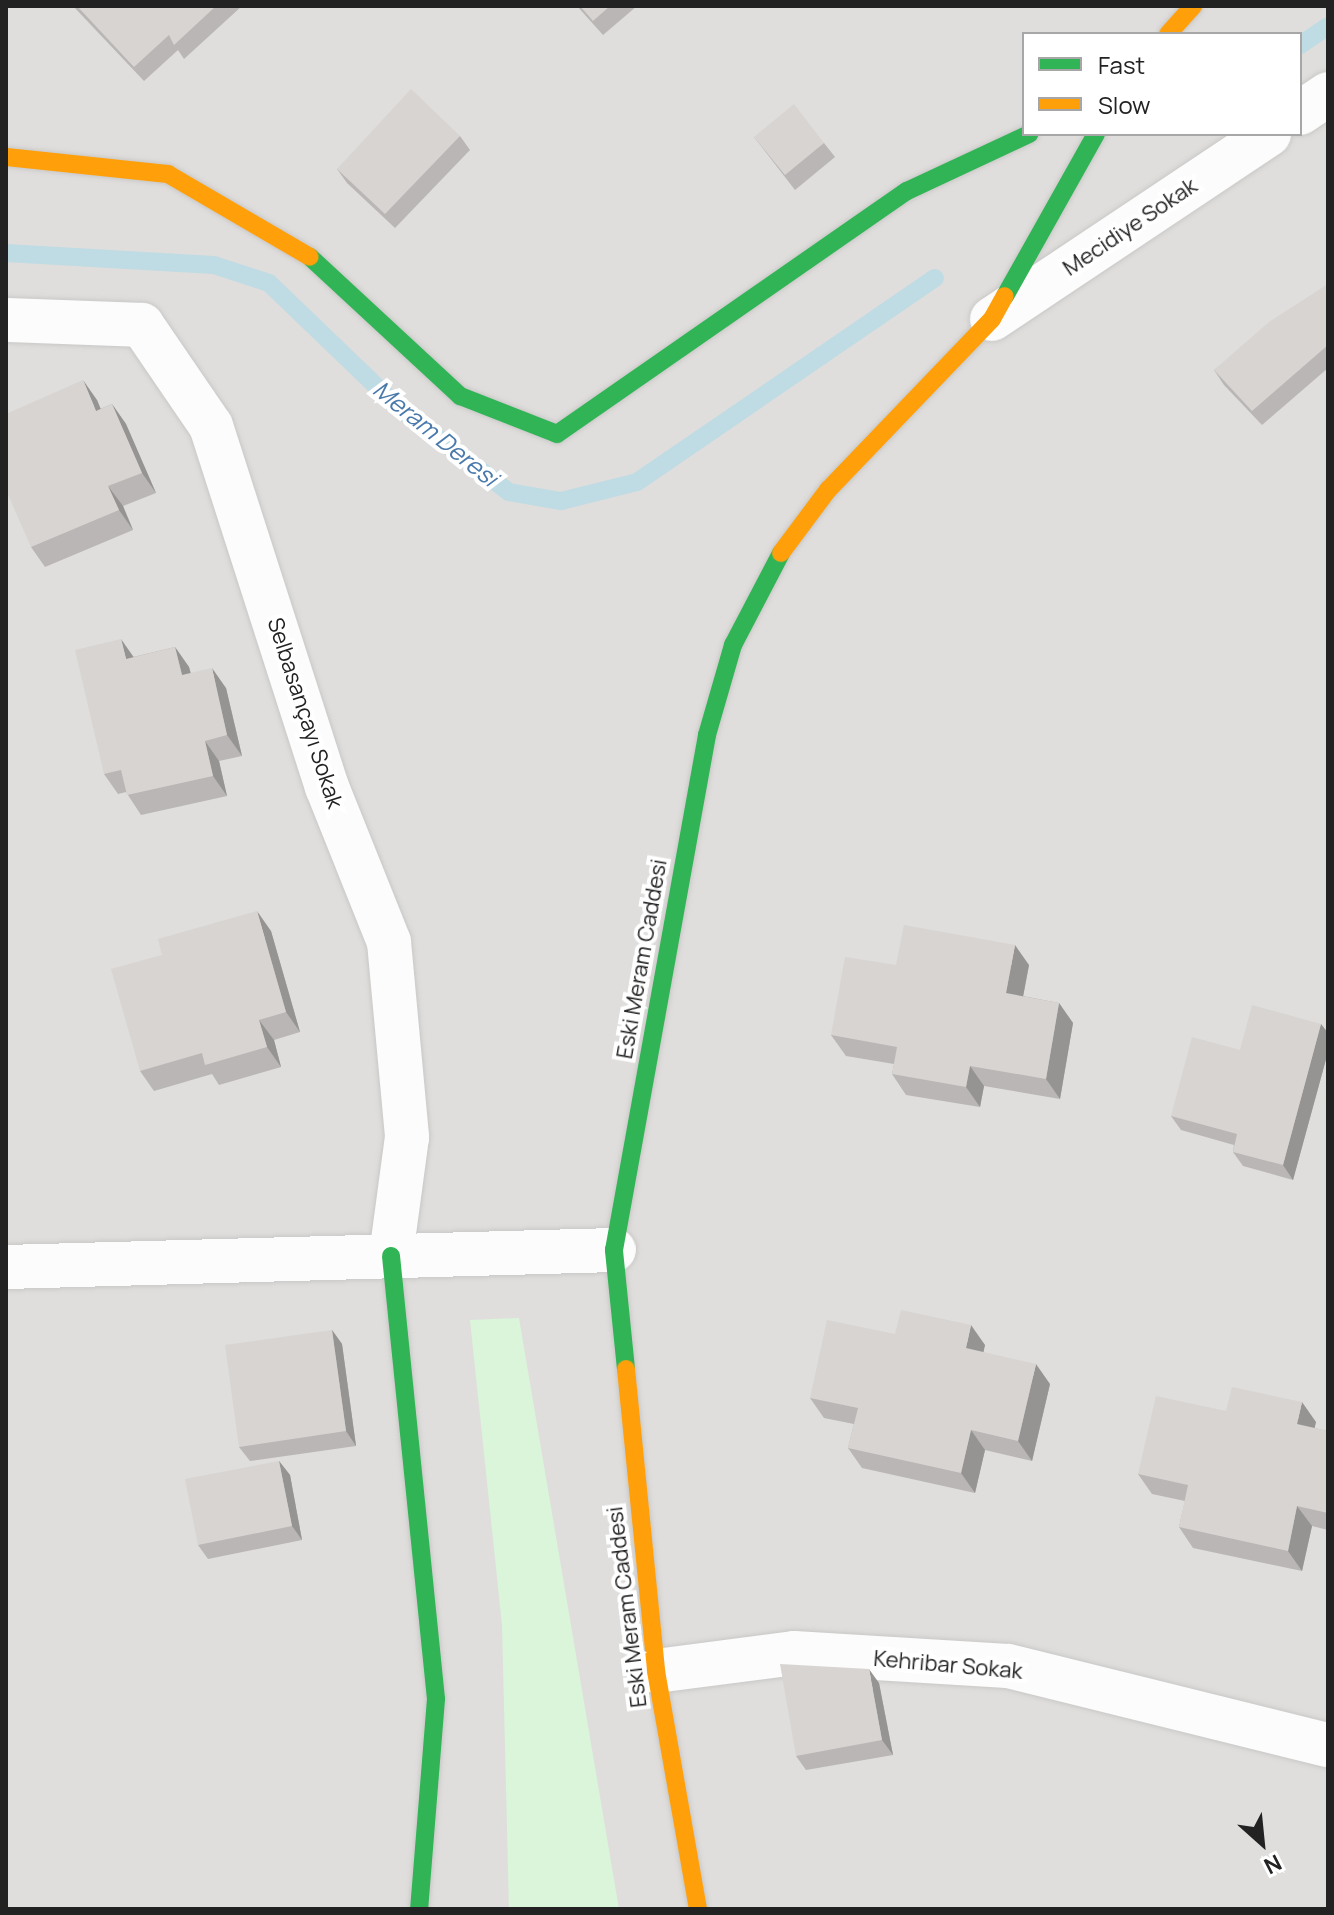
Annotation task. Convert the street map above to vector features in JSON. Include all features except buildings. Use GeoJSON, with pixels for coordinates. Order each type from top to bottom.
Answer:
{"type":"FeatureCollection","features":[{"type":"Feature","properties":{"kind":"street"},"geometry":{"type":"LineString","coordinates":[[1171,31],[1193,6]]}},
{"type":"Feature","properties":{"kind":"street"},"geometry":{"type":"LineString","coordinates":[[1302,112],[1328,94]]}},
{"type":"Feature","properties":{"kind":"street"},"geometry":{"type":"LineString","coordinates":[[6,157],[168,174],[316,261],[460,396],[557,434],[907,191],[1025,136]]}},
{"type":"Feature","properties":{"kind":"street","name":"Eski Meram Caddesi"},"geometry":{"type":"LineString","coordinates":[[698,1909],[656,1671],[614,1250],[707,735],[733,645],[777,558],[828,490],[992,319],[1095,136]]}},
{"type":"Feature","properties":{"kind":"street","name":"Mecidiye Sokak"},"geometry":{"type":"LineString","coordinates":[[992,319],[1266,136]]}},
{"type":"Feature","properties":{"kind":"street","name":"Selbasançayı Sokak"},"geometry":{"type":"LineString","coordinates":[[6,320],[142,325],[211,426],[327,787],[389,942],[407,1137],[391,1256]]}},
{"type":"Feature","properties":{"kind":"street"},"geometry":{"type":"LineString","coordinates":[[6,1267],[614,1250]]}},
{"type":"Feature","properties":{"kind":"street"},"geometry":{"type":"LineString","coordinates":[[391,1256],[436,1699],[419,1909]]}},
{"type":"Feature","properties":{"kind":"street","name":"Kehribar Sokak"},"geometry":{"type":"LineString","coordinates":[[656,1671],[794,1653],[1008,1666],[1328,1745]]}},
{"type":"Feature","properties":{"kind":"shaded area"},"geometry":{"type":"Polygon","coordinates":[[[6,6],[1328,6],[1328,1909],[6,1909],[6,6]]]}},
{"type":"Feature","properties":{"kind":"green space"},"geometry":{"type":"Polygon","coordinates":[[[519,1318],[619,1909],[509,1909],[502,1625],[470,1320],[519,1318]]]}},
{"type":"Feature","properties":{"kind":"waterway","name":"Meram Deresi"},"geometry":{"type":"LineString","coordinates":[[1302,44],[1328,26]]}},
{"type":"Feature","properties":{"kind":"waterway","name":"Meram Deresi"},"geometry":{"type":"LineString","coordinates":[[6,253],[214,265],[269,283],[399,408],[509,492],[561,501],[637,482],[935,278]]}},
{"type":"Feature","properties":{"kind":"traffic: fast"},"geometry":{"type":"LineString","coordinates":[[310,257],[460,396],[557,434],[907,191],[1025,136]]}},
{"type":"Feature","properties":{"kind":"traffic: fast"},"geometry":{"type":"LineString","coordinates":[[1005,296],[1095,136]]}},
{"type":"Feature","properties":{"kind":"traffic: fast"},"geometry":{"type":"LineString","coordinates":[[626,1369],[614,1250],[707,735],[733,645],[781,553]]}},
{"type":"Feature","properties":{"kind":"traffic: fast"},"geometry":{"type":"LineString","coordinates":[[391,1256],[436,1699],[419,1909]]}},
{"type":"Feature","properties":{"kind":"traffic: slow"},"geometry":{"type":"LineString","coordinates":[[1170,32],[1193,6]]}},
{"type":"Feature","properties":{"kind":"traffic: slow"},"geometry":{"type":"LineString","coordinates":[[6,157],[168,174],[310,257]]}},
{"type":"Feature","properties":{"kind":"traffic: slow"},"geometry":{"type":"LineString","coordinates":[[781,553],[828,490],[992,319],[1005,296]]}},
{"type":"Feature","properties":{"kind":"traffic: slow"},"geometry":{"type":"LineString","coordinates":[[626,1369],[656,1671],[698,1909]]}}]}
